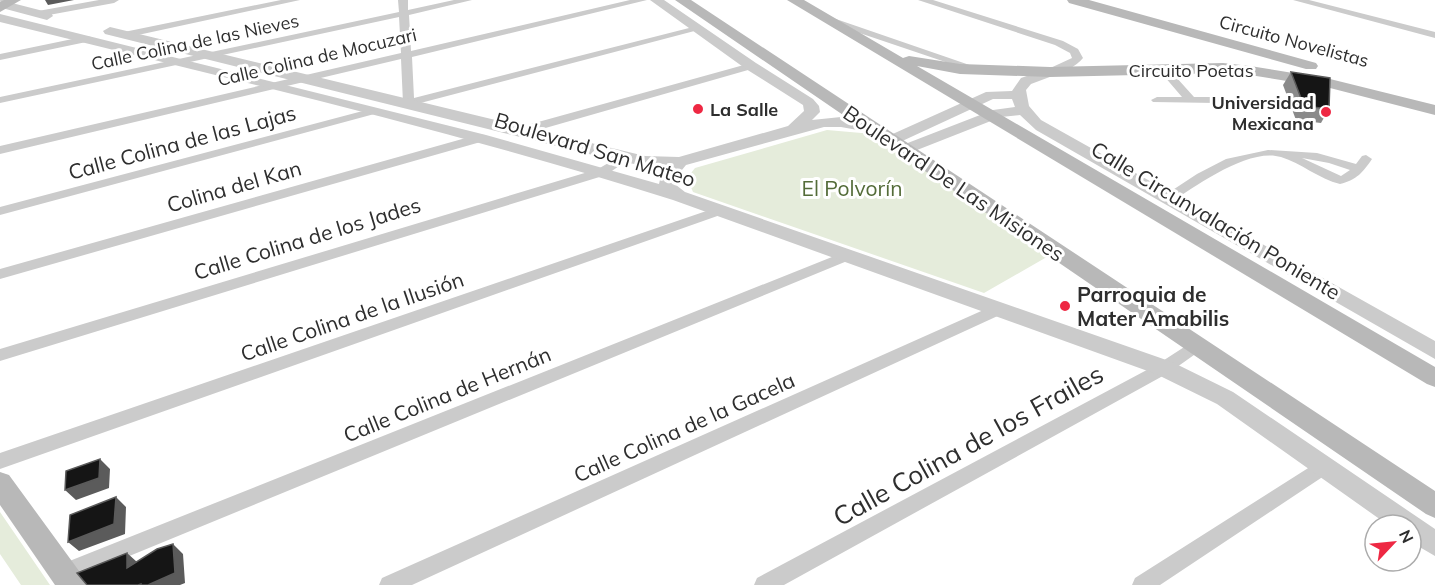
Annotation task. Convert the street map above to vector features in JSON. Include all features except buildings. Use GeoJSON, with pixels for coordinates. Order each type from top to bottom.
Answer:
{"type":"FeatureCollection","features":[{"type":"Feature","properties":{"kind":"main road","name":"Boulevard De Las Misiones"},"geometry":{"type":"LineString","coordinates":[[682,0],[1435,506]]}},
{"type":"Feature","properties":{"kind":"main road"},"geometry":{"type":"LineString","coordinates":[[794,0],[880,50]]}},
{"type":"Feature","properties":{"kind":"main road","name":"Circuito Novelistas"},"geometry":{"type":"LineString","coordinates":[[1074,0],[1435,100]]}},
{"type":"Feature","properties":{"kind":"main road"},"geometry":{"type":"LineString","coordinates":[[1221,42],[1235,53],[1236,58],[1234,63],[1223,68]]}},
{"type":"Feature","properties":{"kind":"main road","name":"Circuito Poetas"},"geometry":{"type":"LineString","coordinates":[[880,50],[925,64],[979,70],[1050,72],[1223,68],[1290,75],[1340,84],[1435,110]]}},
{"type":"Feature","properties":{"kind":"main road","name":"Calle Circunvalación Poniente"},"geometry":{"type":"LineString","coordinates":[[880,50],[1435,378]]}},
{"type":"Feature","properties":{"kind":"main road"},"geometry":{"type":"LineString","coordinates":[[1267,54],[1263,58],[1266,64],[1290,75]]}},
{"type":"Feature","properties":{"kind":"main road"},"geometry":{"type":"LineString","coordinates":[[0,483],[68,579]]}},
{"type":"Feature","properties":{"kind":"street"},"geometry":{"type":"LineString","coordinates":[[38,14],[114,0]]}},
{"type":"Feature","properties":{"kind":"street"},"geometry":{"type":"LineString","coordinates":[[124,35],[295,0]]}},
{"type":"Feature","properties":{"kind":"street"},"geometry":{"type":"LineString","coordinates":[[403,0],[409,103],[697,29]]}},
{"type":"Feature","properties":{"kind":"street","name":"Calle Colina de las Nieves"},"geometry":{"type":"LineString","coordinates":[[0,100],[467,0]]}},
{"type":"Feature","properties":{"kind":"street","name":"Calle Colina de Mocuzari"},"geometry":{"type":"LineString","coordinates":[[0,150],[642,0]]}},
{"type":"Feature","properties":{"kind":"street","name":"Boulevard De Las Misiones"},"geometry":{"type":"LineString","coordinates":[[656,0],[812,106],[812,112],[793,129]]}},
{"type":"Feature","properties":{"kind":"street"},"geometry":{"type":"LineString","coordinates":[[923,0],[1059,43],[1074,51],[1078,58],[1073,63],[1050,72]]}},
{"type":"Feature","properties":{"kind":"street"},"geometry":{"type":"LineString","coordinates":[[1298,0],[1435,35]]}},
{"type":"Feature","properties":{"kind":"street","name":"Boulevard San Mateo"},"geometry":{"type":"LineString","coordinates":[[5,6],[409,103],[613,155],[680,162]]}},
{"type":"Feature","properties":{"kind":"street","name":"Boulevard San Mateo"},"geometry":{"type":"LineString","coordinates":[[5,6],[87,39],[480,138],[679,196],[1164,368]]}},
{"type":"Feature","properties":{"kind":"street","name":"Circuito Poetas"},"geometry":{"type":"LineString","coordinates":[[827,19],[979,70]]}},
{"type":"Feature","properties":{"kind":"street"},"geometry":{"type":"LineString","coordinates":[[0,57],[87,39]]}},
{"type":"Feature","properties":{"kind":"street"},"geometry":{"type":"LineString","coordinates":[[517,132],[751,66]]}},
{"type":"Feature","properties":{"kind":"street"},"geometry":{"type":"LineString","coordinates":[[1163,69],[1191,100]]}},
{"type":"Feature","properties":{"kind":"street","name":"Circuito Poetas"},"geometry":{"type":"LineString","coordinates":[[1021,103],[1019,89],[1026,81],[1050,72]]}},
{"type":"Feature","properties":{"kind":"street"},"geometry":{"type":"LineString","coordinates":[[899,145],[991,95],[1021,103],[1041,127],[1435,351]]}},
{"type":"Feature","properties":{"kind":"street"},"geometry":{"type":"LineString","coordinates":[[1157,100],[1216,100]]}},
{"type":"Feature","properties":{"kind":"street"},"geometry":{"type":"LineString","coordinates":[[899,145],[1008,111],[1021,103]]}},
{"type":"Feature","properties":{"kind":"street","name":"Calle Colina de las Lajas"},"geometry":{"type":"LineString","coordinates":[[0,211],[374,111]]}},
{"type":"Feature","properties":{"kind":"street"},"geometry":{"type":"LineString","coordinates":[[679,196],[667,187],[667,181],[680,162],[824,122],[849,123],[874,128]]}},
{"type":"Feature","properties":{"kind":"street","name":"Colina del Kan"},"geometry":{"type":"LineString","coordinates":[[0,274],[480,138]]}},
{"type":"Feature","properties":{"kind":"street"},"geometry":{"type":"LineString","coordinates":[[1166,198],[1242,157],[1284,154],[1325,156],[1362,164],[1348,178],[1340,180],[1284,154]]}},
{"type":"Feature","properties":{"kind":"street"},"geometry":{"type":"LineString","coordinates":[[602,172],[616,164],[617,160],[613,155]]}},
{"type":"Feature","properties":{"kind":"street","name":"Calle Colina de los Jades"},"geometry":{"type":"LineString","coordinates":[[0,355],[602,172]]}},
{"type":"Feature","properties":{"kind":"street","name":"Calle Colina de la Ilusión"},"geometry":{"type":"LineString","coordinates":[[0,461],[718,211]]}},
{"type":"Feature","properties":{"kind":"street","name":"Calle Colina de Hernán"},"geometry":{"type":"LineString","coordinates":[[68,579],[847,256]]}},
{"type":"Feature","properties":{"kind":"street","name":"Calle Colina de la Gacela"},"geometry":{"type":"LineString","coordinates":[[389,585],[998,310]]}},
{"type":"Feature","properties":{"kind":"street","name":"Calle Colina de los Frailes"},"geometry":{"type":"LineString","coordinates":[[764,585],[1164,368],[1195,346]]}},
{"type":"Feature","properties":{"kind":"street"},"geometry":{"type":"LineString","coordinates":[[1164,368],[1225,398],[1391,513]]}},
{"type":"Feature","properties":{"kind":"street"},"geometry":{"type":"LineString","coordinates":[[1142,585],[1324,466]]}},
{"type":"Feature","properties":{"kind":"green space","name":"El Polvorín"},"geometry":{"type":"Polygon","coordinates":[[[827,130],[873,134],[1052,254],[984,293],[693,192],[687,178],[695,168],[827,130]]]}},
{"type":"Feature","properties":{"kind":"green space"},"geometry":{"type":"Polygon","coordinates":[[[0,512],[50,585],[21,585],[0,554],[0,512]]]}},
{"type":"Feature","properties":{"kind":"place","name":"La Salle"},"geometry":{"type":"Point","coordinates":[698,109]}},
{"type":"Feature","properties":{"kind":"place","name":"Universidad Mexicana"},"geometry":{"type":"Point","coordinates":[1326,112]}},
{"type":"Feature","properties":{"kind":"place","name":"Parroquia de Mater Amabilis"},"geometry":{"type":"Point","coordinates":[1065,306]}}]}
